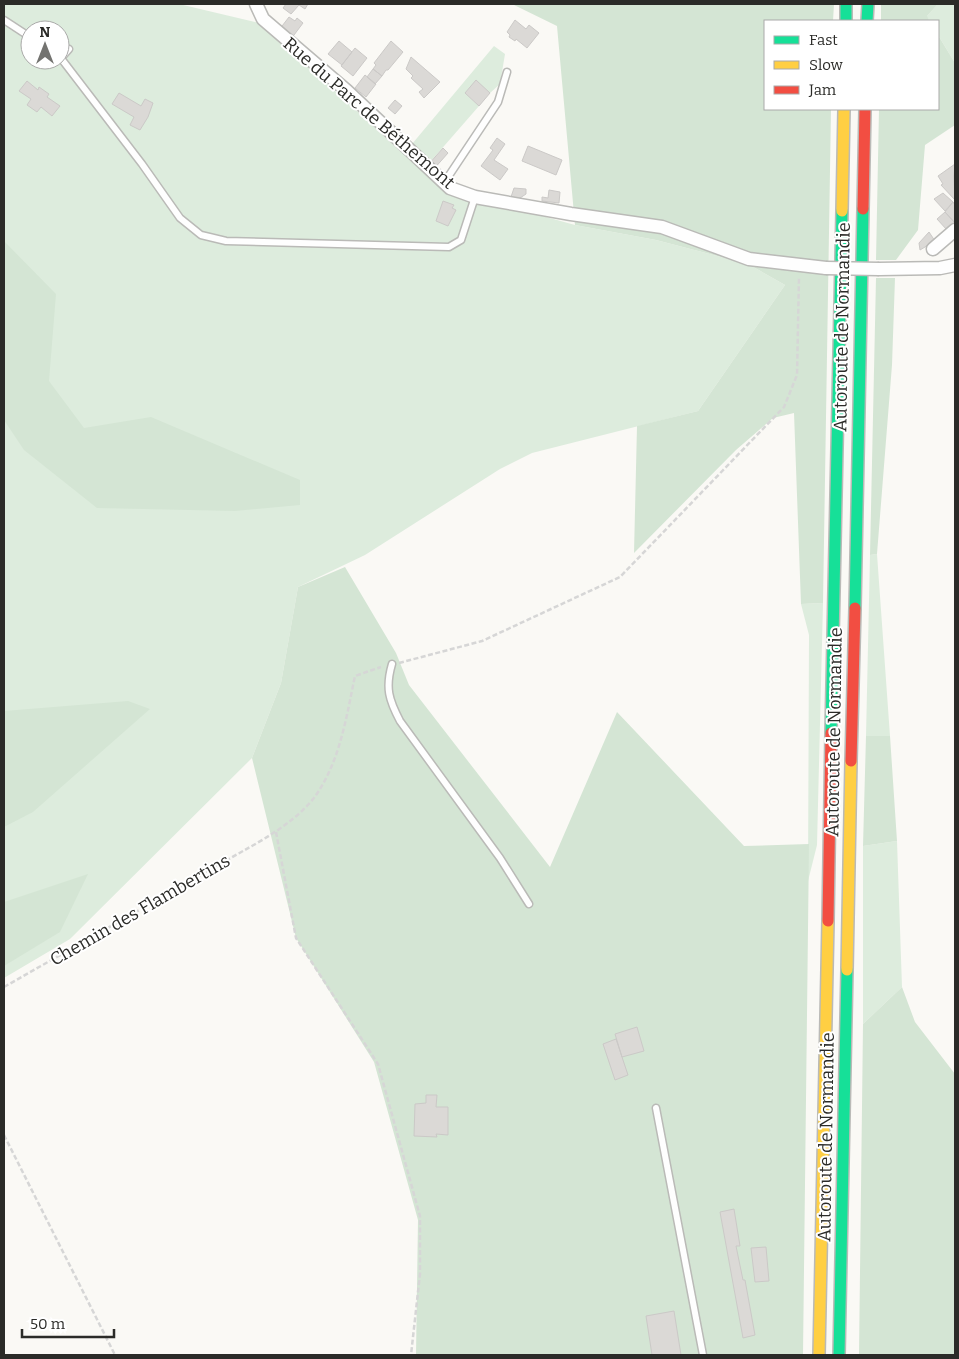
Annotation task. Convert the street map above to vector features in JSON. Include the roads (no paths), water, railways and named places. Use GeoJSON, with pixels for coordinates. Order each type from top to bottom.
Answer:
{"type":"FeatureCollection","features":[{"type":"Feature","properties":{"kind":"highway"},"geometry":{"type":"LineString","coordinates":[[846,4],[846,20]]}},
{"type":"Feature","properties":{"kind":"highway"},"geometry":{"type":"LineString","coordinates":[[867,20],[868,4]]}},
{"type":"Feature","properties":{"kind":"highway","name":"Autoroute de Normandie"},"geometry":{"type":"LineString","coordinates":[[819,1355],[844,110]]}},
{"type":"Feature","properties":{"kind":"highway","name":"Autoroute de Normandie"},"geometry":{"type":"LineString","coordinates":[[839,1355],[865,110]]}},
{"type":"Feature","properties":{"kind":"street","name":"Rue du Parc de Béthemont"},"geometry":{"type":"LineString","coordinates":[[256,4],[263,20],[347,91],[450,188],[475,197],[571,214],[662,227],[749,259],[826,268],[940,268],[955,265]]}},
{"type":"Feature","properties":{"kind":"street"},"geometry":{"type":"LineString","coordinates":[[933,250],[955,230]]}},
{"type":"Feature","properties":{"kind":"lane"},"geometry":{"type":"LineString","coordinates":[[4,20],[20,31]]}},
{"type":"Feature","properties":{"kind":"lane"},"geometry":{"type":"LineString","coordinates":[[70,70],[142,164],[180,218],[201,235],[226,241],[449,247],[461,240],[475,197]]}},
{"type":"Feature","properties":{"kind":"lane"},"geometry":{"type":"LineString","coordinates":[[444,183],[498,102],[507,72]]}},
{"type":"Feature","properties":{"kind":"lane"},"geometry":{"type":"LineString","coordinates":[[392,664],[388,688],[393,707],[400,721],[500,858],[530,904]]}},
{"type":"Feature","properties":{"kind":"lane"},"geometry":{"type":"LineString","coordinates":[[656,1108],[703,1355]]}}]}
